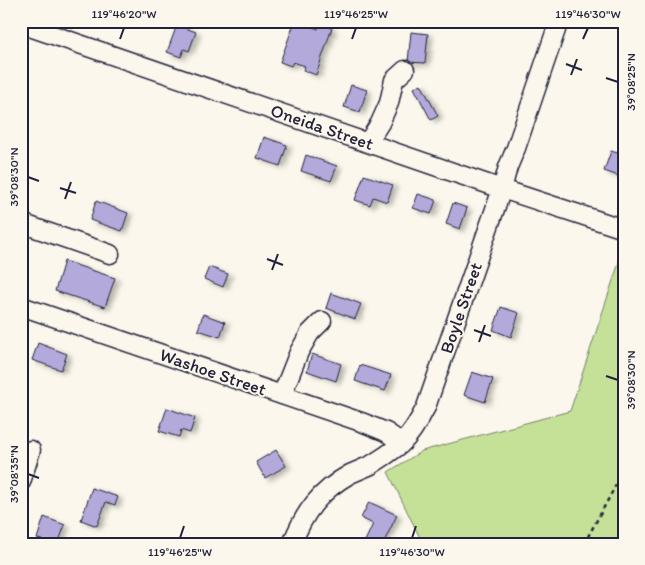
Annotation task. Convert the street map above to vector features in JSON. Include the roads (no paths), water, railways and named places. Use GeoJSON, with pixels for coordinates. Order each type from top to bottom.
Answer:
{"type":"FeatureCollection","features":[{"type":"Feature","properties":{"kind":"street","name":"Boyle Street"},"geometry":{"type":"LineString","coordinates":[[292,544],[304,516],[315,501],[333,485],[390,453],[402,443],[417,425],[426,407],[559,21]]}},
{"type":"Feature","properties":{"kind":"street","name":"Oneida Street"},"geometry":{"type":"LineString","coordinates":[[21,24],[624,229]]}},
{"type":"Feature","properties":{"kind":"street"},"geometry":{"type":"LineString","coordinates":[[368,142],[380,123],[394,80],[405,70]]}},
{"type":"Feature","properties":{"kind":"street"},"geometry":{"type":"LineString","coordinates":[[21,223],[110,254]]}},
{"type":"Feature","properties":{"kind":"street","name":"Washoe Street"},"geometry":{"type":"LineString","coordinates":[[21,306],[364,423],[386,432],[402,443]]}},
{"type":"Feature","properties":{"kind":"street"},"geometry":{"type":"LineString","coordinates":[[282,396],[299,352],[310,333],[322,322]]}},
{"type":"Feature","properties":{"kind":"street"},"geometry":{"type":"LineString","coordinates":[[21,482],[31,450]]}}]}
